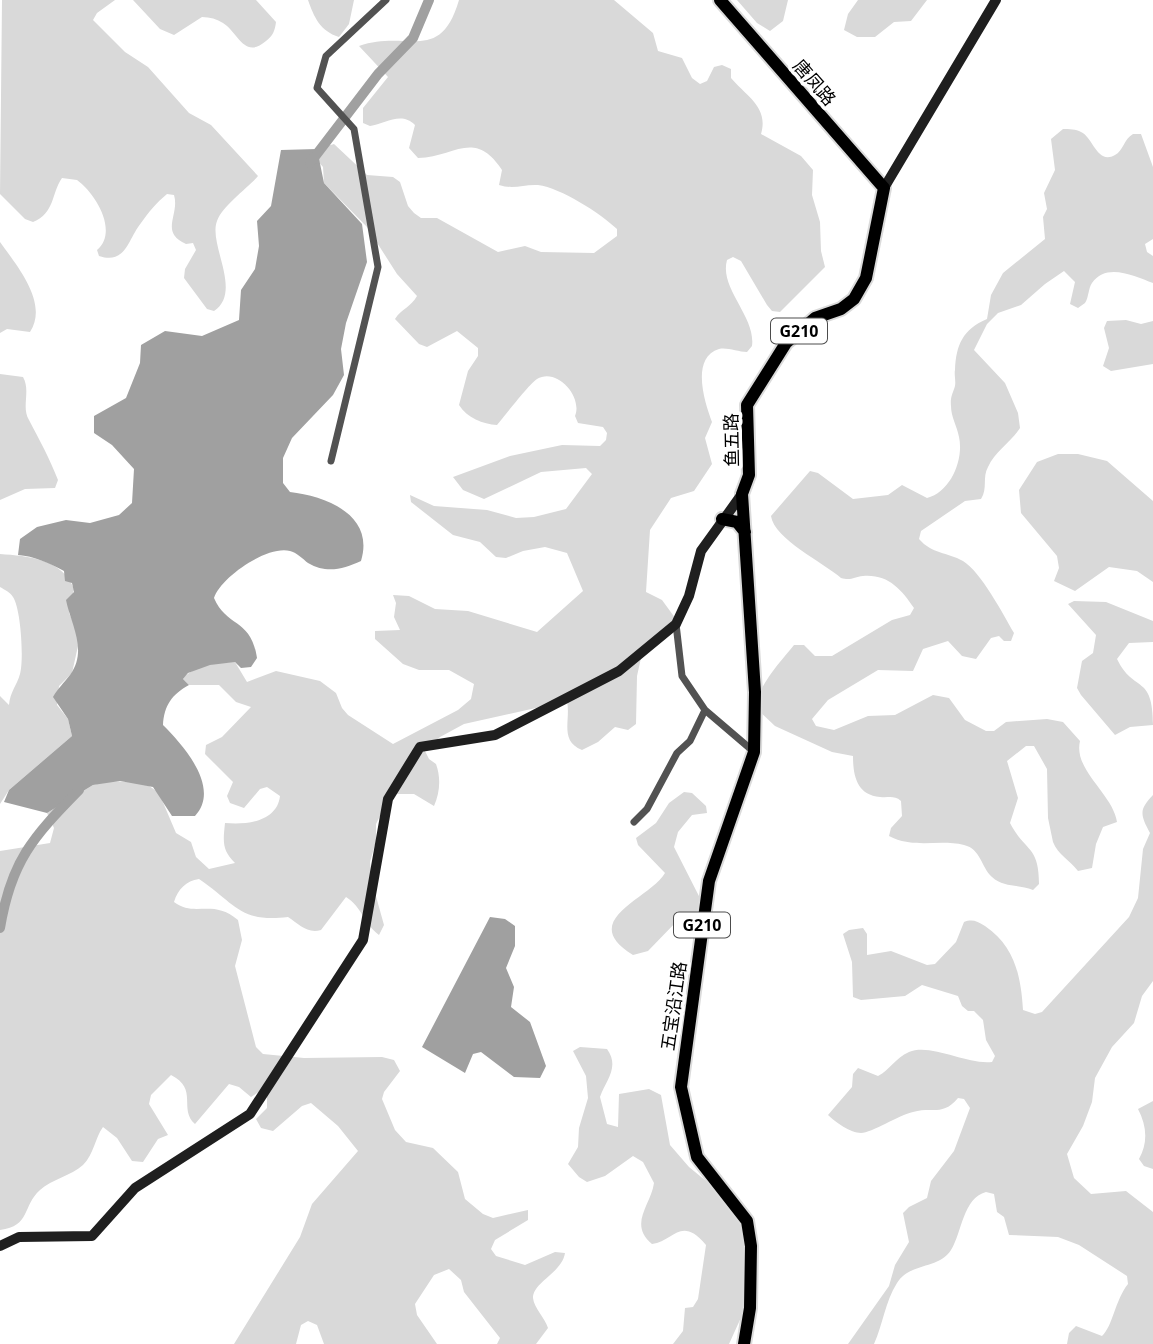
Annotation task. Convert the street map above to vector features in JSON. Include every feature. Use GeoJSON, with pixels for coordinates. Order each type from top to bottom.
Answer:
{"type":"FeatureCollection","features":[{"type":"Feature","properties":{"kind":"highway","name":"唐凤路"},"geometry":{"type":"LineString","coordinates":[[720,0],[884,187]]}},
{"type":"Feature","properties":{"kind":"highway","name":"鱼五路"},"geometry":{"type":"LineString","coordinates":[[742,494],[749,475],[747,405],[786,342],[815,318],[841,309],[854,299],[866,278],[884,187]]}},
{"type":"Feature","properties":{"kind":"highway","name":"五宝沿江路"},"geometry":{"type":"LineString","coordinates":[[742,494],[755,692],[754,752],[709,881],[681,1087],[697,1157],[747,1221],[751,1246],[750,1308],[744,1344]]}},
{"type":"Feature","properties":{"kind":"highway"},"geometry":{"type":"LineString","coordinates":[[722,519],[737,522],[745,532]]}},
{"type":"Feature","properties":{"kind":"street"},"geometry":{"type":"LineString","coordinates":[[331,461],[378,267],[354,128],[317,88],[326,56],[386,0]]}},
{"type":"Feature","properties":{"kind":"street"},"geometry":{"type":"LineString","coordinates":[[884,187],[996,0]]}},
{"type":"Feature","properties":{"kind":"street"},"geometry":{"type":"LineString","coordinates":[[0,1246],[19,1237],[92,1236],[135,1188],[250,1114],[363,940],[387,799],[420,747],[495,735],[619,671],[676,624],[689,596],[701,551],[742,494]]}},
{"type":"Feature","properties":{"kind":"street"},"geometry":{"type":"LineString","coordinates":[[676,624],[682,676],[705,710],[754,752]]}},
{"type":"Feature","properties":{"kind":"street"},"geometry":{"type":"LineString","coordinates":[[634,822],[647,809],[677,753],[690,741],[705,710]]}},
{"type":"Feature","properties":{"kind":"shaded area"},"geometry":{"type":"Polygon","coordinates":[[[2,0],[115,0],[97,13],[93,20],[125,52],[148,67],[189,113],[211,125],[258,176],[230,203],[217,221],[215,231],[225,292],[222,303],[214,311],[207,309],[184,278],[185,269],[196,250],[193,243],[186,244],[174,234],[174,195],[167,194],[150,211],[121,254],[108,258],[99,256],[97,250],[106,233],[102,213],[91,194],[77,180],[62,178],[49,208],[33,222],[25,219],[0,194],[2,0]]]}},
{"type":"Feature","properties":{"kind":"shaded area"},"geometry":{"type":"Polygon","coordinates":[[[133,0],[256,0],[276,25],[268,39],[252,47],[242,42],[223,23],[208,17],[202,17],[174,35],[160,29],[133,0]]]}},
{"type":"Feature","properties":{"kind":"shaded area"},"geometry":{"type":"Polygon","coordinates":[[[308,0],[354,0],[349,24],[339,37],[319,23],[308,0]]]}},
{"type":"Feature","properties":{"kind":"shaded area"},"geometry":{"type":"Polygon","coordinates":[[[459,0],[614,0],[653,33],[658,51],[682,58],[692,78],[700,84],[707,81],[714,67],[722,65],[731,69],[731,78],[759,109],[763,125],[761,134],[801,156],[813,170],[812,195],[820,222],[821,251],[825,267],[780,312],[772,311],[767,305],[741,261],[733,257],[727,260],[728,281],[749,324],[752,346],[747,352],[719,349],[710,354],[705,362],[702,371],[703,393],[712,422],[705,438],[712,464],[694,491],[671,498],[650,530],[646,592],[662,600],[681,626],[641,658],[637,676],[636,724],[628,730],[615,727],[598,742],[582,750],[575,746],[568,736],[567,701],[464,724],[440,737],[425,751],[429,759],[436,764],[439,774],[439,790],[434,806],[414,794],[391,794],[376,824],[376,841],[370,862],[372,882],[384,925],[379,935],[346,897],[321,930],[316,931],[303,928],[288,917],[258,917],[248,914],[199,879],[183,886],[174,902],[189,908],[220,910],[238,920],[242,940],[235,966],[256,1047],[263,1054],[304,1058],[382,1057],[394,1060],[400,1071],[384,1092],[382,1099],[395,1130],[406,1142],[433,1148],[458,1172],[465,1199],[483,1214],[493,1218],[528,1210],[528,1220],[495,1240],[491,1249],[496,1256],[525,1265],[555,1252],[565,1253],[559,1266],[534,1292],[534,1302],[548,1328],[536,1344],[497,1344],[500,1338],[464,1292],[461,1280],[449,1269],[434,1275],[415,1304],[417,1315],[437,1344],[324,1344],[317,1325],[308,1321],[301,1325],[296,1344],[234,1344],[300,1237],[312,1204],[358,1151],[338,1126],[311,1103],[302,1106],[273,1131],[261,1128],[256,1119],[267,1108],[267,1097],[260,1091],[251,1097],[239,1087],[229,1084],[195,1124],[188,1112],[184,1086],[171,1075],[151,1095],[149,1104],[168,1135],[158,1139],[143,1162],[132,1161],[117,1138],[103,1127],[83,1165],[45,1186],[34,1196],[22,1220],[10,1228],[0,1230],[0,851],[50,843],[54,828],[47,813],[93,785],[110,781],[145,783],[159,793],[176,833],[191,842],[196,857],[209,869],[235,863],[224,845],[225,823],[259,820],[273,811],[280,796],[267,787],[260,789],[244,808],[230,803],[227,796],[233,782],[205,754],[206,745],[222,737],[251,707],[236,702],[219,685],[189,685],[183,679],[187,674],[207,665],[235,662],[247,682],[276,671],[320,681],[336,693],[348,715],[393,744],[458,710],[471,699],[474,684],[449,670],[419,670],[403,664],[375,639],[375,631],[400,630],[394,617],[396,603],[393,595],[409,596],[435,609],[468,611],[537,632],[583,591],[567,553],[545,547],[523,551],[506,558],[496,557],[480,542],[453,535],[411,502],[410,495],[434,506],[487,510],[516,518],[534,517],[566,509],[592,474],[586,468],[541,472],[484,499],[463,490],[453,477],[510,456],[562,445],[600,446],[606,440],[607,433],[603,427],[578,423],[572,393],[560,380],[545,376],[537,379],[523,393],[497,425],[481,422],[466,413],[459,405],[468,371],[478,356],[478,348],[457,331],[427,347],[419,344],[395,319],[417,296],[397,274],[367,227],[324,183],[323,167],[317,160],[317,149],[334,144],[367,175],[393,177],[400,182],[408,206],[421,218],[437,218],[498,252],[525,246],[541,252],[594,253],[617,236],[617,229],[601,216],[558,191],[538,185],[499,185],[502,170],[492,157],[482,150],[463,148],[418,158],[409,148],[415,125],[410,121],[399,119],[370,126],[363,123],[363,108],[388,77],[359,46],[376,42],[432,39],[442,32],[451,20],[459,0]]]}},
{"type":"Feature","properties":{"kind":"shaded area"},"geometry":{"type":"Polygon","coordinates":[[[737,0],[788,0],[783,21],[770,31],[757,23],[737,0]]]}},
{"type":"Feature","properties":{"kind":"shaded area"},"geometry":{"type":"Polygon","coordinates":[[[858,0],[927,0],[911,21],[894,22],[875,37],[857,37],[844,30],[848,14],[858,0]]]}},
{"type":"Feature","properties":{"kind":"shaded area"},"geometry":{"type":"Polygon","coordinates":[[[1063,129],[1081,132],[1099,153],[1109,157],[1118,153],[1130,136],[1141,134],[1153,167],[1153,239],[1145,244],[1147,252],[1153,256],[1153,283],[1121,272],[1105,273],[1092,283],[1085,303],[1078,308],[1070,304],[1075,282],[1064,271],[1021,305],[998,313],[987,324],[974,350],[1005,383],[1018,413],[1020,428],[991,461],[986,471],[981,499],[965,501],[921,531],[919,539],[934,550],[970,566],[991,594],[1014,633],[1011,641],[1004,641],[999,636],[991,638],[976,659],[962,656],[948,641],[923,649],[913,671],[878,670],[828,700],[812,719],[816,726],[834,730],[868,716],[895,715],[933,695],[949,698],[965,720],[986,731],[994,731],[1006,722],[1047,719],[1063,722],[1080,741],[1082,762],[1109,802],[1117,822],[1103,827],[1096,844],[1092,868],[1078,871],[1053,842],[1048,818],[1047,769],[1034,746],[1026,746],[1007,761],[1018,798],[1010,823],[1037,862],[1039,884],[1033,890],[1007,884],[992,877],[970,847],[907,842],[889,836],[891,828],[902,816],[901,801],[894,797],[866,793],[855,777],[853,756],[832,752],[775,726],[756,708],[765,683],[794,645],[804,645],[815,656],[832,656],[892,620],[910,615],[914,608],[899,589],[880,577],[841,578],[790,542],[774,525],[771,516],[810,471],[818,473],[853,499],[888,495],[902,485],[927,498],[935,495],[949,482],[954,474],[960,446],[951,403],[959,346],[972,328],[987,319],[991,295],[1003,273],[1045,239],[1043,217],[1047,209],[1044,193],[1055,170],[1051,139],[1063,129]]]}},
{"type":"Feature","properties":{"kind":"shaded area"},"geometry":{"type":"Polygon","coordinates":[[[317,149],[324,183],[362,224],[367,262],[346,323],[341,349],[344,375],[333,395],[292,438],[283,458],[283,483],[290,492],[332,503],[354,520],[361,531],[361,561],[328,569],[308,563],[292,552],[280,550],[246,565],[218,590],[214,598],[219,608],[250,636],[257,658],[251,667],[241,668],[235,662],[210,665],[188,673],[183,679],[189,685],[178,692],[167,706],[163,725],[181,744],[202,780],[202,805],[195,816],[172,816],[153,787],[120,781],[93,785],[47,813],[4,802],[9,790],[72,736],[68,719],[53,697],[70,675],[78,656],[77,638],[66,600],[74,592],[72,583],[65,581],[64,571],[36,558],[18,555],[20,539],[37,527],[66,520],[90,523],[119,515],[132,503],[134,469],[112,445],[94,433],[94,416],[126,398],[140,363],[141,345],[165,331],[202,336],[239,320],[241,290],[255,269],[259,246],[257,221],[271,206],[281,150],[317,149]]]}},
{"type":"Feature","properties":{"kind":"shaded area"},"geometry":{"type":"Polygon","coordinates":[[[0,242],[22,273],[33,297],[35,321],[30,332],[7,329],[0,333],[0,242]]]}},
{"type":"Feature","properties":{"kind":"shaded area"},"geometry":{"type":"Polygon","coordinates":[[[1126,320],[1141,324],[1153,321],[1153,364],[1111,371],[1103,366],[1109,348],[1104,328],[1107,321],[1126,320]]]}},
{"type":"Feature","properties":{"kind":"shaded area"},"geometry":{"type":"Polygon","coordinates":[[[0,374],[23,377],[27,415],[58,480],[55,488],[25,489],[0,500],[0,374]]]}},
{"type":"Feature","properties":{"kind":"shaded area"},"geometry":{"type":"Polygon","coordinates":[[[1058,454],[1078,454],[1107,461],[1153,501],[1153,582],[1137,571],[1109,567],[1075,591],[1054,581],[1059,568],[1057,556],[1021,513],[1019,490],[1037,462],[1058,454]]]}},
{"type":"Feature","properties":{"kind":"shaded area"},"geometry":{"type":"Polygon","coordinates":[[[0,554],[43,561],[62,571],[69,579],[74,589],[69,613],[78,633],[78,646],[72,673],[59,686],[57,705],[68,719],[72,736],[9,790],[0,804],[0,696],[9,705],[20,674],[22,658],[16,603],[10,594],[0,587],[0,554]]]}},
{"type":"Feature","properties":{"kind":"shaded area"},"geometry":{"type":"Polygon","coordinates":[[[1074,601],[1106,602],[1153,621],[1153,642],[1129,643],[1117,659],[1123,670],[1146,690],[1150,698],[1153,725],[1130,727],[1115,735],[1081,695],[1077,688],[1082,661],[1093,653],[1096,635],[1068,604],[1074,601]]]}},
{"type":"Feature","properties":{"kind":"shaded area"},"geometry":{"type":"Polygon","coordinates":[[[684,792],[692,793],[706,806],[707,813],[692,815],[678,832],[674,847],[704,906],[702,919],[678,920],[648,951],[633,955],[617,942],[612,931],[614,921],[665,873],[638,845],[636,838],[656,823],[669,803],[684,792]]]}},
{"type":"Feature","properties":{"kind":"shaded area"},"geometry":{"type":"Polygon","coordinates":[[[1153,795],[1153,981],[1142,996],[1134,1023],[1112,1047],[1095,1078],[1092,1102],[1083,1126],[1067,1154],[1074,1178],[1091,1194],[1126,1191],[1153,1212],[1153,1344],[1067,1344],[1069,1333],[1076,1326],[1102,1336],[1106,1332],[1128,1284],[1127,1276],[1079,1245],[1058,1237],[1009,1235],[1004,1217],[997,1212],[994,1194],[986,1192],[972,1201],[951,1250],[939,1261],[909,1272],[897,1283],[874,1344],[848,1344],[889,1286],[895,1265],[909,1242],[903,1213],[927,1198],[931,1181],[954,1151],[970,1108],[964,1099],[958,1098],[942,1109],[913,1112],[861,1133],[843,1127],[828,1115],[852,1087],[853,1074],[858,1068],[878,1076],[904,1055],[918,1050],[982,1062],[992,1062],[995,1056],[986,1040],[983,1020],[974,1011],[968,1011],[962,1006],[958,996],[922,985],[905,996],[861,1000],[853,997],[852,962],[843,934],[849,930],[863,928],[867,934],[867,955],[891,951],[927,965],[935,964],[956,942],[964,922],[977,922],[995,934],[1010,953],[1018,974],[1023,1010],[1035,1014],[1042,1012],[1129,917],[1138,898],[1143,849],[1150,833],[1142,812],[1153,795]]]}},
{"type":"Feature","properties":{"kind":"shaded area"},"geometry":{"type":"Polygon","coordinates":[[[490,917],[505,919],[515,926],[515,946],[506,968],[514,987],[511,1007],[530,1022],[546,1066],[540,1078],[514,1077],[481,1052],[473,1054],[465,1073],[422,1047],[490,917]]]}},
{"type":"Feature","properties":{"kind":"shaded area"},"geometry":{"type":"Polygon","coordinates":[[[580,1047],[607,1049],[611,1056],[611,1073],[600,1097],[607,1124],[618,1127],[619,1094],[649,1089],[661,1095],[670,1145],[689,1167],[717,1190],[734,1211],[748,1240],[744,1311],[729,1344],[673,1344],[683,1331],[685,1308],[693,1307],[698,1299],[706,1245],[697,1236],[684,1231],[652,1244],[645,1237],[641,1222],[654,1183],[643,1162],[633,1156],[605,1176],[587,1182],[568,1164],[578,1147],[579,1128],[588,1098],[586,1076],[573,1051],[580,1047]]]}},
{"type":"Feature","properties":{"kind":"shaded area"},"geometry":{"type":"Polygon","coordinates":[[[1153,1101],[1153,1169],[1144,1166],[1139,1159],[1145,1134],[1138,1109],[1153,1101]]]}},
{"type":"Feature","properties":{"kind":"waterway"},"geometry":{"type":"LineString","coordinates":[[310,163],[378,74],[413,38],[429,0]]}},
{"type":"Feature","properties":{"kind":"waterway"},"geometry":{"type":"LineString","coordinates":[[0,928],[11,885],[26,852],[79,790]]}}]}
